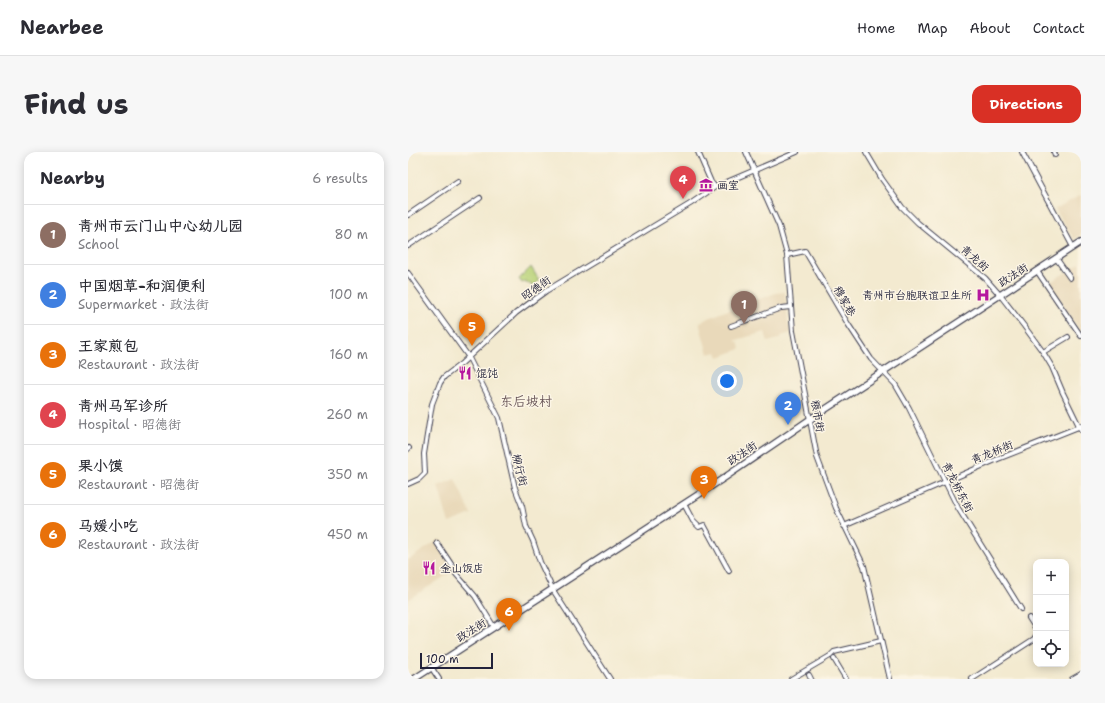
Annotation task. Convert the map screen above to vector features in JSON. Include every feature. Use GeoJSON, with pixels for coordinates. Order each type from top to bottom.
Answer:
{"type":"FeatureCollection","features":[{"type":"Feature","properties":{"kind":"street"},"geometry":{"type":"LineString","coordinates":[[698,152],[711,182],[715,187]]}},
{"type":"Feature","properties":{"kind":"street","name":"粮市街"},"geometry":{"type":"LineString","coordinates":[[746,152],[779,226],[787,255],[793,331],[817,457],[827,486],[844,526],[864,566],[890,679]]}},
{"type":"Feature","properties":{"kind":"street","name":"昭德街"},"geometry":{"type":"LineString","coordinates":[[408,484],[419,479],[425,473],[424,454],[432,404],[444,377],[462,363],[516,313],[546,291],[690,204],[715,187],[797,152]]}},
{"type":"Feature","properties":{"kind":"street","name":"青龙街"},"geometry":{"type":"LineString","coordinates":[[866,152],[882,179],[902,207],[918,223],[985,278],[1000,295],[1043,352],[1057,376],[1063,393],[1080,428]]}},
{"type":"Feature","properties":{"kind":"street"},"geometry":{"type":"LineString","coordinates":[[1022,152],[1073,247]]}},
{"type":"Feature","properties":{"kind":"street"},"geometry":{"type":"LineString","coordinates":[[408,215],[458,180]]}},
{"type":"Feature","properties":{"kind":"street"},"geometry":{"type":"LineString","coordinates":[[408,246],[480,198]]}},
{"type":"Feature","properties":{"kind":"street","name":"政法街"},"geometry":{"type":"LineString","coordinates":[[414,679],[553,590],[1081,242]]}},
{"type":"Feature","properties":{"kind":"street","name":"穆家巷"},"geometry":{"type":"LineString","coordinates":[[787,255],[805,251],[848,324],[871,359],[883,372]]}},
{"type":"Feature","properties":{"kind":"street"},"geometry":{"type":"LineString","coordinates":[[1056,258],[1070,278]]}},
{"type":"Feature","properties":{"kind":"street"},"geometry":{"type":"LineString","coordinates":[[1037,271],[1081,336]]}},
{"type":"Feature","properties":{"kind":"street","name":"柳行街"},"geometry":{"type":"LineString","coordinates":[[408,273],[468,356],[499,418],[515,488],[522,506],[526,526],[540,562],[553,590],[610,679]]}},
{"type":"Feature","properties":{"kind":"street"},"geometry":{"type":"LineString","coordinates":[[731,326],[780,308],[791,307]]}},
{"type":"Feature","properties":{"kind":"street"},"geometry":{"type":"LineString","coordinates":[[1043,352],[1068,336]]}},
{"type":"Feature","properties":{"kind":"street","name":"青龙桥东街"},"geometry":{"type":"LineString","coordinates":[[883,372],[894,384],[910,408],[964,519],[1021,609]]}},
{"type":"Feature","properties":{"kind":"street","name":"青龙桥街"},"geometry":{"type":"LineString","coordinates":[[844,526],[945,482],[1080,428]]}},
{"type":"Feature","properties":{"kind":"street"},"geometry":{"type":"LineString","coordinates":[[684,504],[696,524],[699,527],[704,525],[729,571]]}},
{"type":"Feature","properties":{"kind":"street"},"geometry":{"type":"LineString","coordinates":[[437,543],[456,574],[475,596],[494,627]]}},
{"type":"Feature","properties":{"kind":"street"},"geometry":{"type":"LineString","coordinates":[[1029,618],[1033,624]]}},
{"type":"Feature","properties":{"kind":"street"},"geometry":{"type":"LineString","coordinates":[[791,679],[830,656],[834,652],[881,640]]}},
{"type":"Feature","properties":{"kind":"street"},"geometry":{"type":"LineString","coordinates":[[972,679],[1033,641]]}},
{"type":"Feature","properties":{"kind":"street"},"geometry":{"type":"LineString","coordinates":[[834,659],[846,679]]}},
{"type":"Feature","properties":{"kind":"street"},"geometry":{"type":"LineString","coordinates":[[431,667],[439,679]]}},
{"type":"Feature","properties":{"kind":"street"},"geometry":{"type":"LineString","coordinates":[[1072,679],[1081,674]]}},
{"type":"Feature","properties":{"kind":"shaded area"},"geometry":{"type":"Polygon","coordinates":[[[1081,195],[1081,235],[1074,239],[1055,209],[1081,195]]]}},
{"type":"Feature","properties":{"kind":"shaded area"},"geometry":{"type":"Polygon","coordinates":[[[1081,263],[1081,332],[1049,283],[1081,263]]]}},
{"type":"Feature","properties":{"kind":"shaded area"},"geometry":{"type":"Polygon","coordinates":[[[785,292],[788,323],[791,333],[768,342],[765,332],[736,340],[736,342],[738,341],[740,349],[719,357],[717,352],[708,354],[700,322],[776,293],[785,292]]]}},
{"type":"Feature","properties":{"kind":"shaded area"},"geometry":{"type":"Polygon","coordinates":[[[455,479],[471,514],[449,523],[438,486],[455,479]]]}},
{"type":"Feature","properties":{"kind":"shaded area","name":"金山饭店"},"geometry":{"type":"Polygon","coordinates":[[[440,539],[458,568],[408,600],[408,560],[440,539]]]}},
{"type":"Feature","properties":{"kind":"green space"},"geometry":{"type":"Polygon","coordinates":[[[531,267],[539,280],[534,287],[525,281],[522,283],[519,279],[531,267]]]}},
{"type":"Feature","properties":{"kind":"place","name":"画室"},"geometry":{"type":"Point","coordinates":[706,185]}},
{"type":"Feature","properties":{"kind":"place","name":"青州马军诊所"},"geometry":{"type":"Point","coordinates":[683,199]}},
{"type":"Feature","properties":{"kind":"place","name":"青州市台胞联谊卫生所"},"geometry":{"type":"Point","coordinates":[983,295]}},
{"type":"Feature","properties":{"kind":"place","name":"青州市云门山中心幼儿园"},"geometry":{"type":"Point","coordinates":[744,324]}},
{"type":"Feature","properties":{"kind":"place","name":"果小馍"},"geometry":{"type":"Point","coordinates":[472,346]}},
{"type":"Feature","properties":{"kind":"place","name":"馄饨"},"geometry":{"type":"Point","coordinates":[465,373]}},
{"type":"Feature","properties":{"kind":"place","name":"中国烟草-和润便利"},"geometry":{"type":"Point","coordinates":[788,425]}},
{"type":"Feature","properties":{"kind":"place","name":"王家煎包"},"geometry":{"type":"Point","coordinates":[704,499]}},
{"type":"Feature","properties":{"kind":"place","name":"金山饭店"},"geometry":{"type":"Point","coordinates":[429,568]}},
{"type":"Feature","properties":{"kind":"place","name":"马媛小吃"},"geometry":{"type":"Point","coordinates":[509,631]}},
{"type":"Feature","properties":{"kind":"district","name":"东后坡村"},"geometry":{"type":"Point","coordinates":[526,401]}}]}
